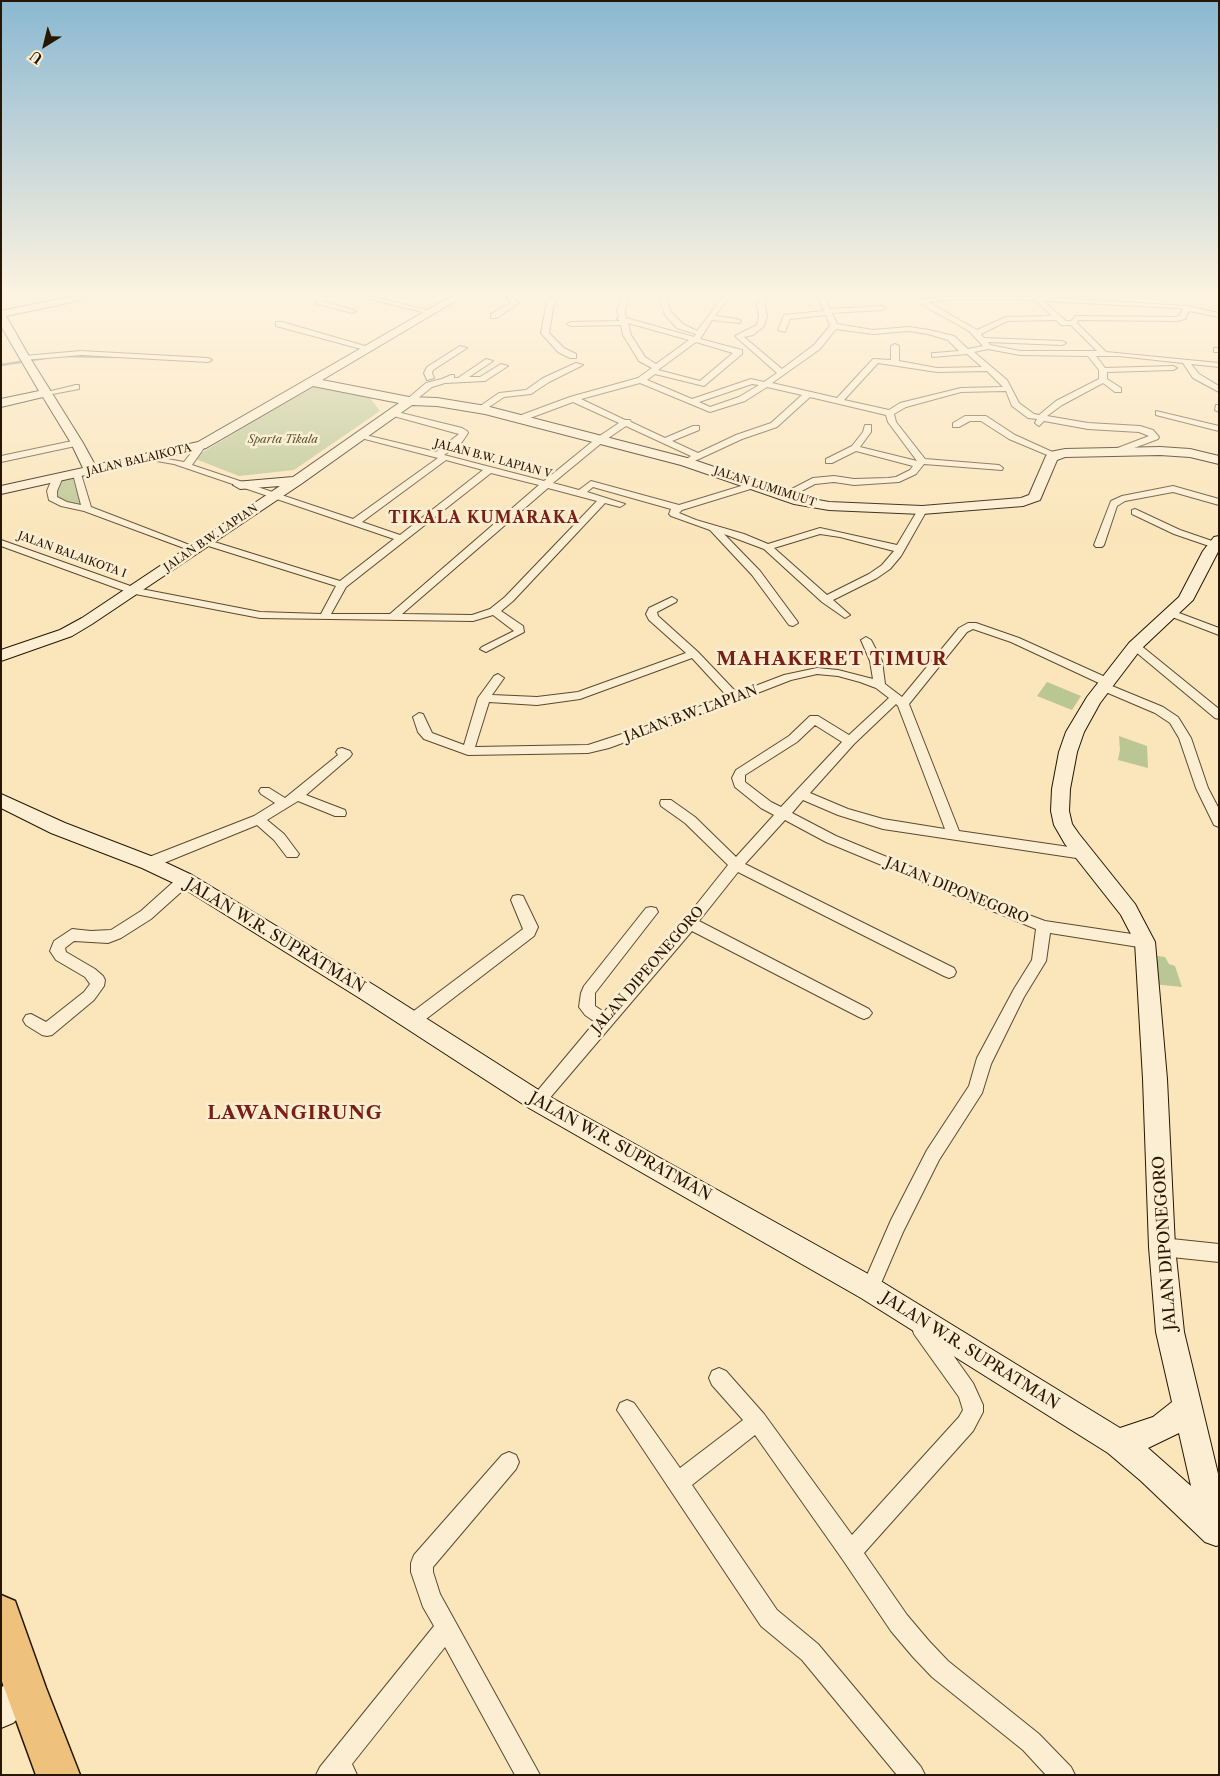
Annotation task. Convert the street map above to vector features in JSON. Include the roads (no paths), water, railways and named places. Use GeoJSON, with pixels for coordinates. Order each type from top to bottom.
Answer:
{"type":"FeatureCollection","features":[{"type":"Feature","properties":{"kind":"highway"},"geometry":{"type":"LineString","coordinates":[[1,1615],[10,1680],[58,1775]]}},
{"type":"Feature","properties":{"kind":"street"},"geometry":{"type":"LineString","coordinates":[[39,380],[77,443],[91,471]]}},
{"type":"Feature","properties":{"kind":"street","name":"JALAN BALAIKOTA"},"geometry":{"type":"LineString","coordinates":[[1,490],[202,446],[315,380]]}},
{"type":"Feature","properties":{"kind":"street"},"geometry":{"type":"LineString","coordinates":[[312,382],[409,401],[429,381],[449,380]]}},
{"type":"Feature","properties":{"kind":"street"},"geometry":{"type":"LineString","coordinates":[[480,409],[502,396],[528,392],[546,380]]}},
{"type":"Feature","properties":{"kind":"street"},"geometry":{"type":"LineString","coordinates":[[519,419],[574,399],[641,380],[710,410],[742,399],[771,380]]}},
{"type":"Feature","properties":{"kind":"street"},"geometry":{"type":"LineString","coordinates":[[688,380],[701,384],[706,380]]}},
{"type":"Feature","properties":{"kind":"street"},"geometry":{"type":"LineString","coordinates":[[838,402],[857,380]]}},
{"type":"Feature","properties":{"kind":"street"},"geometry":{"type":"LineString","coordinates":[[944,380],[954,392]]}},
{"type":"Feature","properties":{"kind":"street"},"geometry":{"type":"LineString","coordinates":[[1001,380],[1009,389],[1015,404],[1027,414],[1040,421],[1106,428],[1140,429],[1150,432],[1155,437],[1118,451]]}},
{"type":"Feature","properties":{"kind":"street"},"geometry":{"type":"LineString","coordinates":[[1040,421],[1043,415],[1059,403],[1103,380],[1118,390]]}},
{"type":"Feature","properties":{"kind":"street"},"geometry":{"type":"LineString","coordinates":[[1200,380],[1219,390]]}},
{"type":"Feature","properties":{"kind":"street"},"geometry":{"type":"LineString","coordinates":[[692,402],[746,382],[890,413],[903,405],[954,392],[1009,389]]}},
{"type":"Feature","properties":{"kind":"street"},"geometry":{"type":"LineString","coordinates":[[1,403],[76,387]]}},
{"type":"Feature","properties":{"kind":"street"},"geometry":{"type":"LineString","coordinates":[[574,399],[666,441],[692,459],[739,437],[774,425],[807,395]]}},
{"type":"Feature","properties":{"kind":"street"},"geometry":{"type":"LineString","coordinates":[[354,522],[442,456],[464,433],[395,412],[385,396]]}},
{"type":"Feature","properties":{"kind":"street","name":"JALAN LUMIMUUT"},"geometry":{"type":"LineString","coordinates":[[409,401],[437,402],[480,409],[692,459],[785,496],[829,506],[922,510],[1011,504],[1030,500],[1037,493],[1048,465],[1055,455]]}},
{"type":"Feature","properties":{"kind":"street","name":"JALAN B.W. LAPIAN"},"geometry":{"type":"LineString","coordinates":[[1,656],[66,633],[134,591],[296,481],[409,401]]}},
{"type":"Feature","properties":{"kind":"street"},"geometry":{"type":"LineString","coordinates":[[890,413],[892,422],[921,463]]}},
{"type":"Feature","properties":{"kind":"street"},"geometry":{"type":"LineString","coordinates":[[1159,413],[1219,429]]}},
{"type":"Feature","properties":{"kind":"street"},"geometry":{"type":"LineString","coordinates":[[956,425],[968,418],[983,418],[1012,437],[1055,455],[1075,452],[1181,452],[1219,460]]}},
{"type":"Feature","properties":{"kind":"street"},"geometry":{"type":"LineString","coordinates":[[393,617],[545,485],[601,439],[626,422]]}},
{"type":"Feature","properties":{"kind":"street"},"geometry":{"type":"LineString","coordinates":[[829,461],[855,448],[867,432],[868,427]]}},
{"type":"Feature","properties":{"kind":"street"},"geometry":{"type":"LineString","coordinates":[[666,441],[696,428]]}},
{"type":"Feature","properties":{"kind":"street","name":"JALAN B.W. LAPIAN V"},"geometry":{"type":"LineString","coordinates":[[360,435],[620,504]]}},
{"type":"Feature","properties":{"kind":"street"},"geometry":{"type":"LineString","coordinates":[[1,459],[77,443]]}},
{"type":"Feature","properties":{"kind":"street"},"geometry":{"type":"LineString","coordinates":[[187,467],[190,459],[202,446]]}},
{"type":"Feature","properties":{"kind":"street"},"geometry":{"type":"LineString","coordinates":[[855,448],[921,463],[999,468]]}},
{"type":"Feature","properties":{"kind":"street"},"geometry":{"type":"LineString","coordinates":[[148,457],[169,460],[400,538]]}},
{"type":"Feature","properties":{"kind":"street"},"geometry":{"type":"LineString","coordinates":[[785,496],[806,484],[819,480],[877,481],[899,479],[913,472],[921,463]]}},
{"type":"Feature","properties":{"kind":"street"},"geometry":{"type":"LineString","coordinates":[[324,617],[342,585],[489,470]]}},
{"type":"Feature","properties":{"kind":"street"},"geometry":{"type":"LineString","coordinates":[[77,474],[87,508]]}},
{"type":"Feature","properties":{"kind":"street"},"geometry":{"type":"LineString","coordinates":[[57,479],[52,491],[52,498],[64,504],[87,508],[200,546],[342,585]]}},
{"type":"Feature","properties":{"kind":"street"},"geometry":{"type":"LineString","coordinates":[[240,485],[296,481]]}},
{"type":"Feature","properties":{"kind":"street"},"geometry":{"type":"LineString","coordinates":[[580,494],[591,484],[679,508]]}},
{"type":"Feature","properties":{"kind":"street"},"geometry":{"type":"LineString","coordinates":[[754,485],[674,511],[676,516],[716,530],[741,536],[767,547],[845,615]]}},
{"type":"Feature","properties":{"kind":"street"},"geometry":{"type":"LineString","coordinates":[[1099,545],[1112,506],[1118,501],[1173,489],[1219,502]]}},
{"type":"Feature","properties":{"kind":"street"},"geometry":{"type":"LineString","coordinates":[[486,649],[519,632],[519,628],[494,611],[517,591],[548,556],[603,500]]}},
{"type":"Feature","properties":{"kind":"street"},"geometry":{"type":"LineString","coordinates":[[826,600],[880,572],[891,562],[922,510]]}},
{"type":"Feature","properties":{"kind":"street"},"geometry":{"type":"LineString","coordinates":[[1135,512],[1177,532],[1217,543]]}},
{"type":"Feature","properties":{"kind":"street"},"geometry":{"type":"LineString","coordinates":[[716,530],[756,572],[793,623]]}},
{"type":"Feature","properties":{"kind":"street"},"geometry":{"type":"LineString","coordinates":[[767,547],[814,532],[825,531],[900,549]]}},
{"type":"Feature","properties":{"kind":"street","name":"JALAN BALAIKOTA I"},"geometry":{"type":"LineString","coordinates":[[1,543],[134,591],[246,613],[324,617],[459,619],[473,618],[494,611]]}},
{"type":"Feature","properties":{"kind":"street","name":"JALAN DIPONEGORO"},"geometry":{"type":"LineString","coordinates":[[1217,543],[1210,551],[1191,590],[1171,613],[1135,646],[1093,700],[1075,732],[1068,752],[1060,789],[1060,811],[1064,825],[1083,854],[1128,910],[1145,942],[1155,1079],[1162,1247],[1170,1332],[1217,1535]]}},
{"type":"Feature","properties":{"kind":"street"},"geometry":{"type":"LineString","coordinates":[[672,600],[653,610],[651,614],[694,654],[736,699]]}},
{"type":"Feature","properties":{"kind":"street"},"geometry":{"type":"LineString","coordinates":[[1171,613],[1219,632]]}},
{"type":"Feature","properties":{"kind":"street","name":"JALAN DIPEONEGORO"},"geometry":{"type":"LineString","coordinates":[[537,1101],[604,1020],[690,923],[736,865],[800,794],[850,741],[899,701],[963,630],[972,625],[1015,640],[1106,685]]}},
{"type":"Feature","properties":{"kind":"street"},"geometry":{"type":"LineString","coordinates":[[866,640],[876,661],[880,685]]}},
{"type":"Feature","properties":{"kind":"street"},"geometry":{"type":"LineString","coordinates":[[1135,646],[1219,715]]}},
{"type":"Feature","properties":{"kind":"street"},"geometry":{"type":"LineString","coordinates":[[484,698],[537,701],[580,695],[694,654]]}},
{"type":"Feature","properties":{"kind":"street","name":"JALAN B.W. LAPIAN"},"geometry":{"type":"LineString","coordinates":[[419,717],[424,732],[428,736],[468,751],[588,749],[605,745],[736,699],[788,677],[818,671],[863,678],[880,685],[899,701]]}},
{"type":"Feature","properties":{"kind":"street"},"geometry":{"type":"LineString","coordinates":[[468,751],[484,698],[498,678]]}},
{"type":"Feature","properties":{"kind":"street"},"geometry":{"type":"LineString","coordinates":[[1106,685],[1159,710],[1174,720],[1185,738],[1202,788],[1219,822]]}},
{"type":"Feature","properties":{"kind":"street"},"geometry":{"type":"LineString","coordinates":[[899,701],[954,835]]}},
{"type":"Feature","properties":{"kind":"street"},"geometry":{"type":"LineString","coordinates":[[782,814],[745,790],[739,784],[740,773],[793,739],[814,719],[850,741]]}},
{"type":"Feature","properties":{"kind":"street"},"geometry":{"type":"LineString","coordinates":[[149,863],[259,819],[296,796],[346,754],[342,752]]}},
{"type":"Feature","properties":{"kind":"street"},"geometry":{"type":"LineString","coordinates":[[265,791],[285,804]]}},
{"type":"Feature","properties":{"kind":"street"},"geometry":{"type":"LineString","coordinates":[[800,794],[843,812],[883,824],[1083,854]]}},
{"type":"Feature","properties":{"kind":"street"},"geometry":{"type":"LineString","coordinates":[[296,796],[340,814]]}},
{"type":"Feature","properties":{"kind":"street","name":"JALAN W.R. SUPRATMAN"},"geometry":{"type":"LineString","coordinates":[[1,800],[58,828],[149,863],[185,880],[537,1101],[870,1289],[1118,1443],[1152,1470],[1217,1535]]}},
{"type":"Feature","properties":{"kind":"street"},"geometry":{"type":"LineString","coordinates":[[666,803],[690,820],[736,865],[949,972]]}},
{"type":"Feature","properties":{"kind":"street","name":"JALAN DIPONEGORO"},"geometry":{"type":"LineString","coordinates":[[782,814],[831,839],[1008,913],[1044,926],[1145,942]]}},
{"type":"Feature","properties":{"kind":"street"},"geometry":{"type":"LineString","coordinates":[[259,819],[265,827],[279,837],[292,854]]}},
{"type":"Feature","properties":{"kind":"street"},"geometry":{"type":"LineString","coordinates":[[31,1020],[47,1030],[88,996],[97,986],[98,980],[90,973],[61,956],[57,951],[59,945],[72,935],[97,937],[116,934],[146,915],[185,880]]}},
{"type":"Feature","properties":{"kind":"street"},"geometry":{"type":"LineString","coordinates":[[412,1021],[529,932],[531,927],[518,900]]}},
{"type":"Feature","properties":{"kind":"street"},"geometry":{"type":"LineString","coordinates":[[604,1020],[590,1011],[588,1007],[588,993],[591,986],[651,912]]}},
{"type":"Feature","properties":{"kind":"street"},"geometry":{"type":"LineString","coordinates":[[690,923],[864,1013]]}},
{"type":"Feature","properties":{"kind":"street"},"geometry":{"type":"LineString","coordinates":[[870,1289],[897,1226],[933,1154],[976,1088],[983,1063],[1019,993],[1039,960],[1044,926]]}},
{"type":"Feature","properties":{"kind":"street"},"geometry":{"type":"LineString","coordinates":[[1162,1247],[1219,1253]]}},
{"type":"Feature","properties":{"kind":"street"},"geometry":{"type":"LineString","coordinates":[[851,1552],[966,1424],[973,1412],[973,1405],[966,1390],[913,1316]]}},
{"type":"Feature","properties":{"kind":"street"},"geometry":{"type":"LineString","coordinates":[[719,1378],[756,1421],[851,1552],[899,1623],[921,1649],[940,1669],[1031,1742],[1063,1775]]}},
{"type":"Feature","properties":{"kind":"street"},"geometry":{"type":"LineString","coordinates":[[1118,1443],[1143,1436],[1163,1427],[1187,1408]]}},
{"type":"Feature","properties":{"kind":"street"},"geometry":{"type":"LineString","coordinates":[[627,1410],[769,1618],[810,1652],[913,1775]]}},
{"type":"Feature","properties":{"kind":"street"},"geometry":{"type":"LineString","coordinates":[[678,1483],[756,1421]]}},
{"type":"Feature","properties":{"kind":"street"},"geometry":{"type":"LineString","coordinates":[[509,1462],[422,1563],[422,1572],[431,1599],[528,1775]]}},
{"type":"Feature","properties":{"kind":"street"},"geometry":{"type":"LineString","coordinates":[[337,1770],[446,1627]]}},
{"type":"Feature","properties":{"kind":"district","name":"TIKALA KUMARAKA"},"geometry":{"type":"Point","coordinates":[484,518]}},
{"type":"Feature","properties":{"kind":"district","name":"MAHAKERET TIMUR"},"geometry":{"type":"Point","coordinates":[832,660]}},
{"type":"Feature","properties":{"kind":"district","name":"LAWANGIRUNG"},"geometry":{"type":"Point","coordinates":[295,1114]}},
{"type":"Feature","properties":{"kind":"park label","name":"Sparta Tikala"},"geometry":{"type":"Point","coordinates":[283,440]}}]}
